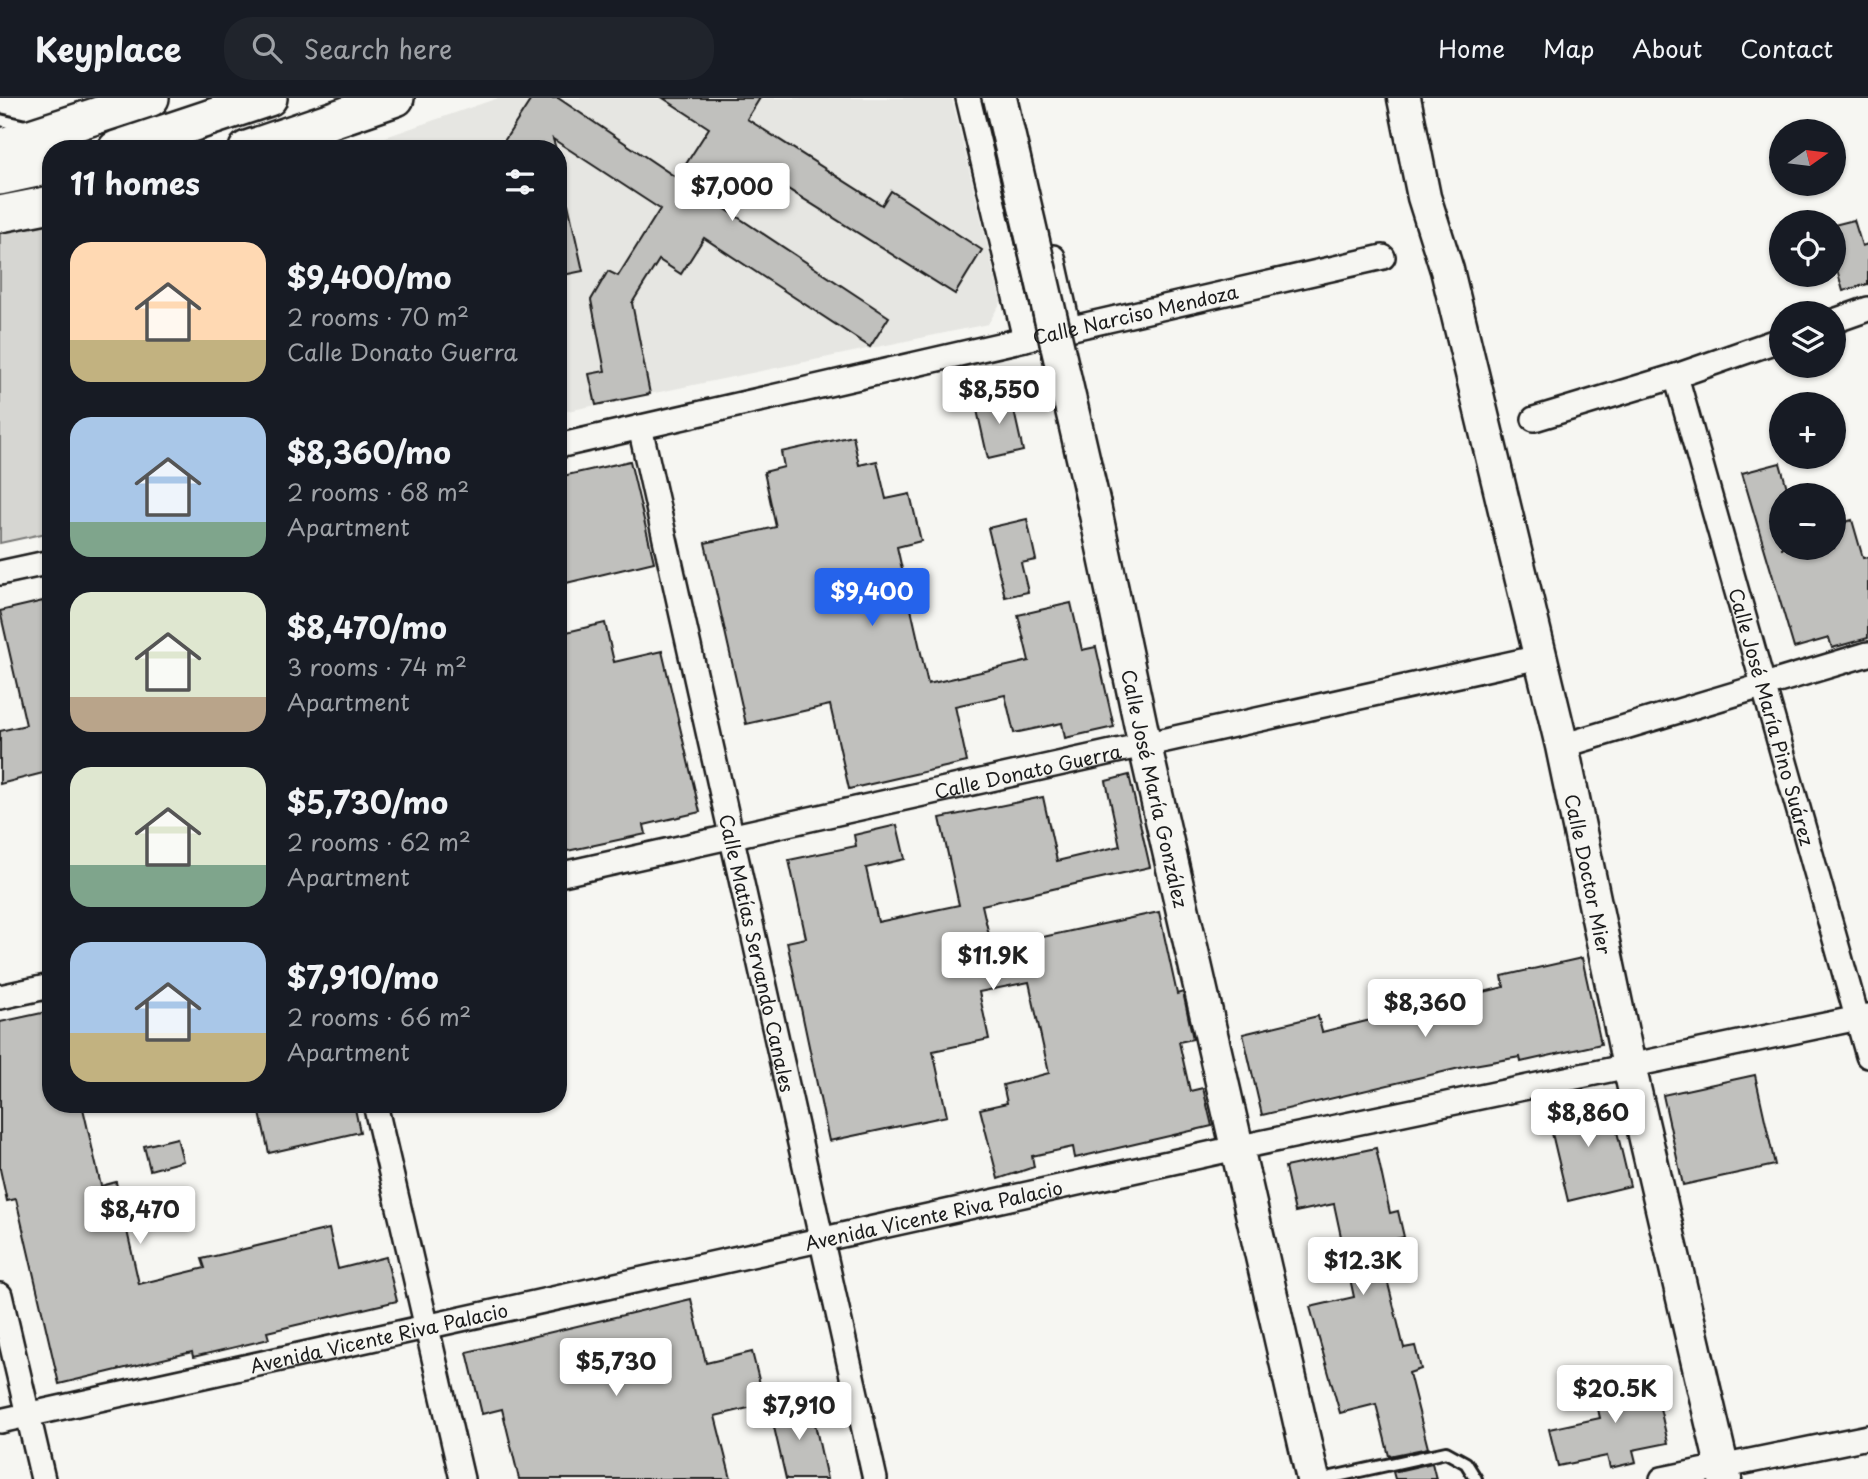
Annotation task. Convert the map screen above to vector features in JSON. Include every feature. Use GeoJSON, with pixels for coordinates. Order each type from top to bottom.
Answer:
{"type":"FeatureCollection","features":[{"type":"Feature","properties":{"kind":"main road"},"geometry":{"type":"LineString","coordinates":[[0,147],[151,98]]}},
{"type":"Feature","properties":{"kind":"main road"},"geometry":{"type":"LineString","coordinates":[[162,140],[269,98]]}},
{"type":"Feature","properties":{"kind":"main road"},"geometry":{"type":"LineString","coordinates":[[273,140],[396,98]]}},
{"type":"Feature","properties":{"kind":"main road","name":"Calle José María González"},"geometry":{"type":"LineString","coordinates":[[1000,98],[1094,505],[1145,746],[1236,1148],[1314,1479]]}},
{"type":"Feature","properties":{"kind":"main road","name":"Calle Doctor Mier"},"geometry":{"type":"LineString","coordinates":[[1404,98],[1424,197],[1447,270],[1562,746],[1629,1066],[1723,1473]]}},
{"type":"Feature","properties":{"kind":"main road","name":"Calle Doctor Mier"},"geometry":{"type":"LineString","coordinates":[[1420,98],[1447,270]]}},
{"type":"Feature","properties":{"kind":"main road"},"geometry":{"type":"LineString","coordinates":[[0,177],[42,168]]}},
{"type":"Feature","properties":{"kind":"main road"},"geometry":{"type":"LineString","coordinates":[[0,214],[42,206]]}},
{"type":"Feature","properties":{"kind":"street"},"geometry":{"type":"LineString","coordinates":[[968,98],[1025,339]]}},
{"type":"Feature","properties":{"kind":"street"},"geometry":{"type":"LineString","coordinates":[[1016,98],[1069,329]]}},
{"type":"Feature","properties":{"kind":"street","name":"Calle Narciso Mendoza"},"geometry":{"type":"LineString","coordinates":[[567,444],[1383,257]]}},
{"type":"Feature","properties":{"kind":"street"},"geometry":{"type":"LineString","coordinates":[[1846,317],[1868,309]]}},
{"type":"Feature","properties":{"kind":"street"},"geometry":{"type":"LineString","coordinates":[[1535,419],[1676,376],[1769,344]]}},
{"type":"Feature","properties":{"kind":"street","name":"Calle José María Pino Suárez"},"geometry":{"type":"LineString","coordinates":[[1676,376],[1763,683],[1863,1017],[1868,1056]]}},
{"type":"Feature","properties":{"kind":"street","name":"Calle Matías Servando Canales"},"geometry":{"type":"LineString","coordinates":[[640,427],[875,1479]]}},
{"type":"Feature","properties":{"kind":"street"},"geometry":{"type":"LineString","coordinates":[[0,573],[42,564]]}},
{"type":"Feature","properties":{"kind":"street"},"geometry":{"type":"LineString","coordinates":[[1562,746],[1763,683],[1868,654]]}},
{"type":"Feature","properties":{"kind":"street","name":"Calle Donato Guerra"},"geometry":{"type":"LineString","coordinates":[[567,873],[1540,657]]}},
{"type":"Feature","properties":{"kind":"street"},"geometry":{"type":"LineString","coordinates":[[0,997],[42,988]]}},
{"type":"Feature","properties":{"kind":"street","name":"Avenida Vicente Riva Palacio"},"geometry":{"type":"LineString","coordinates":[[0,1421],[1236,1148],[1863,1017]]}},
{"type":"Feature","properties":{"kind":"street"},"geometry":{"type":"LineString","coordinates":[[377,1113],[462,1479]]}},
{"type":"Feature","properties":{"kind":"street"},"geometry":{"type":"LineString","coordinates":[[0,1296],[43,1479]]}},
{"type":"Feature","properties":{"kind":"street"},"geometry":{"type":"LineString","coordinates":[[1662,1479],[1723,1473],[1868,1437]]}},
{"type":"Feature","properties":{"kind":"lane"},"geometry":{"type":"LineString","coordinates":[[0,120],[47,131]]}},
{"type":"Feature","properties":{"kind":"lane"},"geometry":{"type":"LineString","coordinates":[[1324,1479],[1446,1452],[1466,1463],[1476,1479]]}},
{"type":"Feature","properties":{"kind":"shaded area"},"geometry":{"type":"Polygon","coordinates":[[[498,98],[952,98],[1001,302],[988,324],[567,411],[567,140],[377,140],[498,98]]]}},
{"type":"Feature","properties":{"kind":"shaded area"},"geometry":{"type":"Polygon","coordinates":[[[42,222],[42,534],[0,543],[0,231],[42,222]]]}},
{"type":"Feature","properties":{"kind":"building"},"geometry":{"type":"Polygon","coordinates":[[[532,98],[558,98],[677,178],[709,128],[663,98],[760,98],[747,119],[882,205],[891,191],[982,250],[955,294],[748,164],[721,206],[889,317],[870,347],[704,238],[681,274],[659,260],[632,303],[650,394],[596,405],[589,374],[605,371],[591,300],[608,271],[618,276],[660,209],[567,148],[567,140],[505,140],[532,98]]]}},
{"type":"Feature","properties":{"kind":"building"},"geometry":{"type":"Polygon","coordinates":[[[567,204],[583,271],[567,274],[567,204]]]}},
{"type":"Feature","properties":{"kind":"building"},"geometry":{"type":"Polygon","coordinates":[[[1854,220],[1862,246],[1868,244],[1868,284],[1843,291],[1842,287],[1846,287],[1846,222],[1854,220]]]}},
{"type":"Feature","properties":{"kind":"building"},"geometry":{"type":"Polygon","coordinates":[[[1010,393],[1023,451],[988,459],[975,401],[1010,393]]]}},
{"type":"Feature","properties":{"kind":"building"},"geometry":{"type":"Polygon","coordinates":[[[853,436],[859,465],[877,461],[886,499],[910,494],[921,541],[897,547],[928,684],[1029,661],[1018,615],[1071,603],[1082,650],[1096,647],[1114,727],[1065,738],[1062,723],[1014,733],[1005,695],[955,706],[967,762],[849,789],[830,705],[746,724],[705,543],[776,527],[764,472],[784,467],[781,452],[853,436]]]}},
{"type":"Feature","properties":{"kind":"building"},"geometry":{"type":"Polygon","coordinates":[[[630,461],[654,562],[567,583],[567,475],[630,461]]]}},
{"type":"Feature","properties":{"kind":"building"},"geometry":{"type":"Polygon","coordinates":[[[1769,466],[1769,469],[1782,469],[1786,483],[1769,483],[1769,560],[1846,560],[1846,522],[1852,520],[1863,558],[1868,557],[1868,638],[1832,648],[1829,638],[1794,648],[1742,473],[1769,466]]]}},
{"type":"Feature","properties":{"kind":"building"},"geometry":{"type":"Polygon","coordinates":[[[1027,519],[1036,560],[1021,563],[1028,592],[1005,597],[988,528],[1027,519]]]}},
{"type":"Feature","properties":{"kind":"building"},"geometry":{"type":"Polygon","coordinates":[[[42,601],[42,773],[0,784],[0,731],[26,725],[0,611],[42,601]]]}},
{"type":"Feature","properties":{"kind":"building"},"geometry":{"type":"Polygon","coordinates":[[[605,623],[614,662],[662,651],[700,812],[644,825],[646,834],[567,851],[567,632],[605,623]]]}},
{"type":"Feature","properties":{"kind":"building"},"geometry":{"type":"Polygon","coordinates":[[[1129,775],[1150,867],[982,905],[992,948],[1159,912],[1177,994],[1183,992],[1193,1039],[1179,1042],[1190,1091],[1203,1088],[1212,1126],[1075,1158],[1073,1147],[1032,1156],[1034,1167],[998,1179],[980,1109],[1007,1103],[1003,1085],[1049,1073],[1029,982],[979,992],[989,1039],[933,1051],[947,1116],[829,1141],[787,942],[806,938],[789,860],[856,846],[854,835],[897,825],[905,859],[866,868],[878,922],[959,905],[940,818],[1043,797],[1057,861],[1120,846],[1106,781],[1129,775]]]}},
{"type":"Feature","properties":{"kind":"building"},"geometry":{"type":"Polygon","coordinates":[[[1582,958],[1601,1044],[1521,1062],[1520,1057],[1468,1066],[1262,1115],[1243,1034],[1318,1016],[1322,1032],[1504,987],[1502,976],[1582,958]]]}},
{"type":"Feature","properties":{"kind":"building"},"geometry":{"type":"Polygon","coordinates":[[[42,1013],[42,1113],[84,1113],[101,1186],[116,1182],[139,1284],[205,1268],[202,1259],[329,1229],[338,1269],[386,1257],[397,1301],[267,1332],[269,1339],[193,1357],[192,1352],[59,1384],[16,1199],[7,1201],[0,1169],[0,1022],[42,1013]]]}},
{"type":"Feature","properties":{"kind":"building"},"geometry":{"type":"Polygon","coordinates":[[[1755,1075],[1775,1165],[1683,1185],[1663,1095],[1755,1075]]]}},
{"type":"Feature","properties":{"kind":"building"},"geometry":{"type":"Polygon","coordinates":[[[1609,1098],[1630,1186],[1568,1201],[1547,1112],[1609,1098]]]}},
{"type":"Feature","properties":{"kind":"building"},"geometry":{"type":"Polygon","coordinates":[[[260,1113],[356,1113],[360,1132],[269,1153],[260,1113]]]}},
{"type":"Feature","properties":{"kind":"building"},"geometry":{"type":"Polygon","coordinates":[[[177,1138],[183,1161],[150,1170],[144,1146],[177,1138]]]}},
{"type":"Feature","properties":{"kind":"building"},"geometry":{"type":"Polygon","coordinates":[[[1376,1148],[1390,1213],[1398,1211],[1404,1237],[1378,1243],[1404,1348],[1415,1346],[1421,1369],[1409,1373],[1428,1448],[1389,1456],[1376,1404],[1340,1413],[1310,1307],[1354,1297],[1334,1204],[1295,1212],[1285,1167],[1376,1148]]]}},
{"type":"Feature","properties":{"kind":"building"},"geometry":{"type":"Polygon","coordinates":[[[691,1299],[706,1363],[752,1352],[765,1404],[715,1416],[731,1479],[519,1479],[502,1409],[482,1414],[467,1352],[691,1299]]]}},
{"type":"Feature","properties":{"kind":"building"},"geometry":{"type":"Polygon","coordinates":[[[1652,1373],[1668,1443],[1633,1450],[1636,1462],[1610,1468],[1607,1456],[1558,1466],[1549,1429],[1600,1418],[1593,1386],[1652,1373]]]}},
{"type":"Feature","properties":{"kind":"building"},"geometry":{"type":"Polygon","coordinates":[[[810,1401],[827,1479],[786,1479],[770,1410],[810,1401]]]}},
{"type":"Feature","properties":{"kind":"building"},"geometry":{"type":"Polygon","coordinates":[[[1432,1463],[1436,1479],[1395,1479],[1393,1472],[1432,1463]]]}}]}
